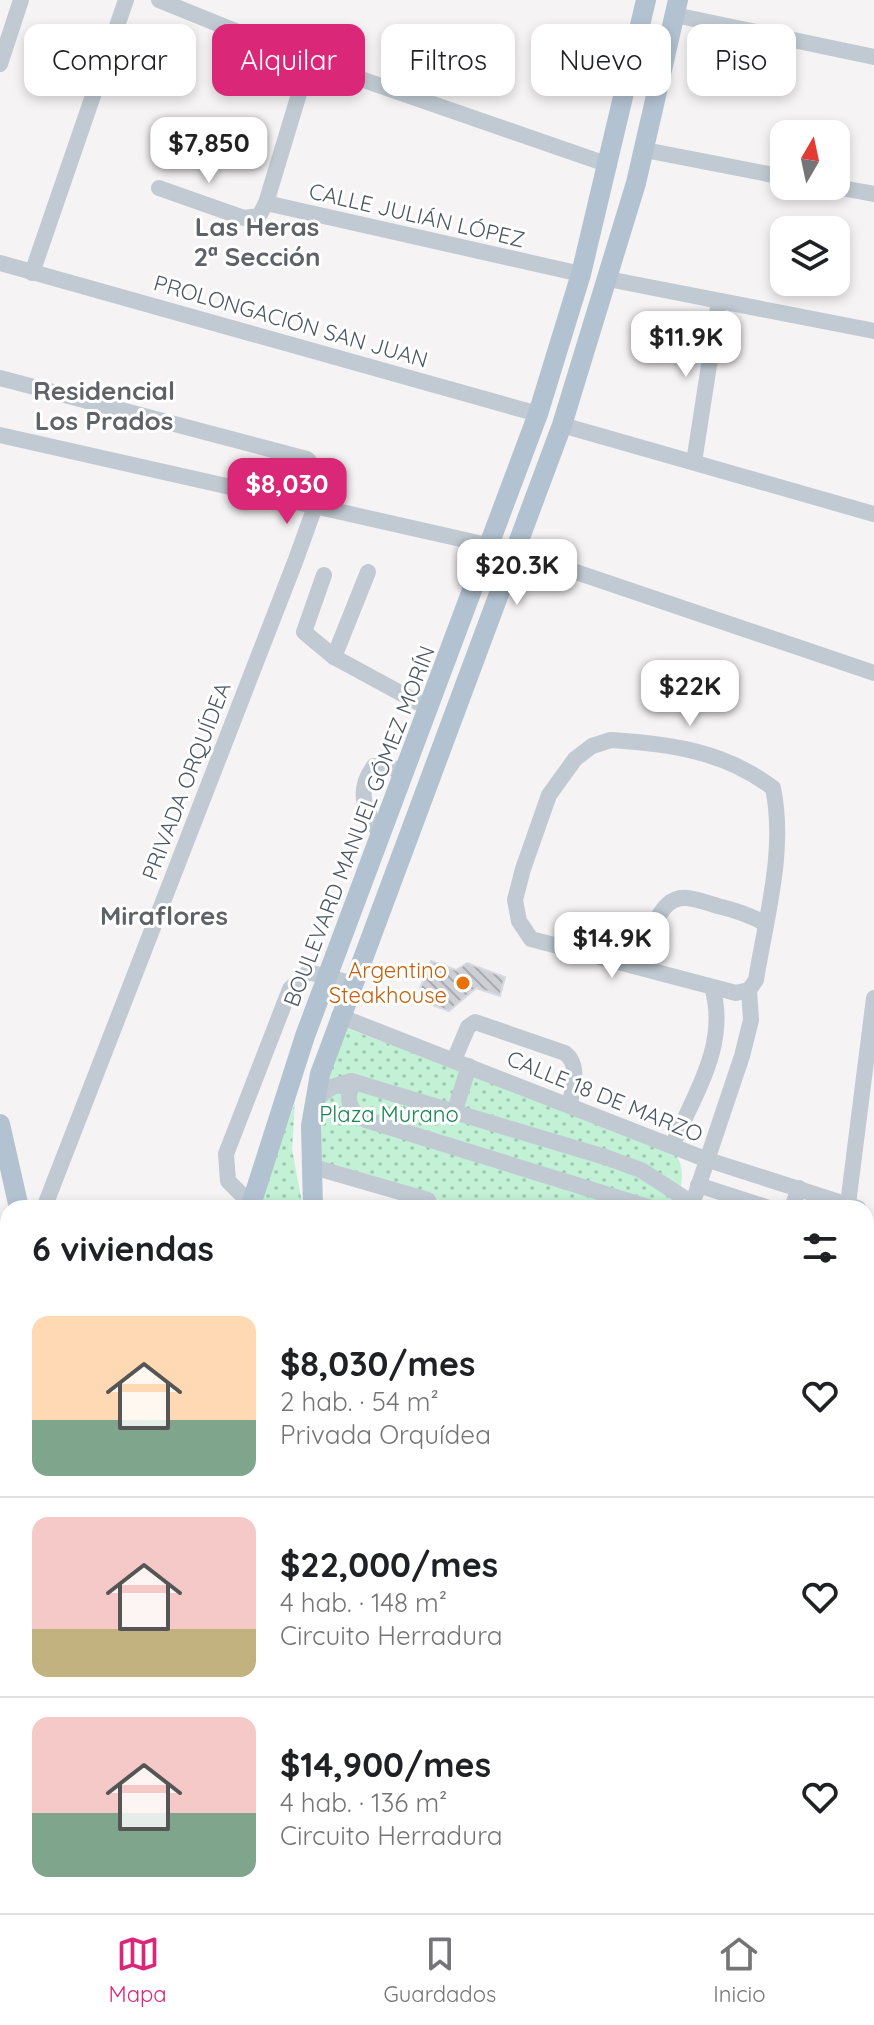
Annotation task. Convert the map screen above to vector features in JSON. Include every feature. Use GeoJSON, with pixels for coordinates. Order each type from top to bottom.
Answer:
{"type":"FeatureCollection","features":[{"type":"Feature","properties":{"kind":"main road","name":"BOULEVARD MANUEL GÓMEZ MORÍN"},"geometry":{"type":"LineString","coordinates":[[252,1200],[328,975],[538,414],[581,274],[646,0]]}},
{"type":"Feature","properties":{"kind":"main road"},"geometry":{"type":"LineString","coordinates":[[312,1200],[310,1166],[314,1100],[339,1016],[562,425],[645,150],[677,7]]}},
{"type":"Feature","properties":{"kind":"main road"},"geometry":{"type":"LineString","coordinates":[[0,1124],[17,1200]]}},
{"type":"Feature","properties":{"kind":"main road"},"geometry":{"type":"LineString","coordinates":[[0,1163],[8,1200]]}},
{"type":"Feature","properties":{"kind":"street"},"geometry":{"type":"LineString","coordinates":[[0,64],[21,0]]}},
{"type":"Feature","properties":{"kind":"street"},"geometry":{"type":"LineString","coordinates":[[32,273],[126,0]]}},
{"type":"Feature","properties":{"kind":"street"},"geometry":{"type":"LineString","coordinates":[[159,0],[218,24]]}},
{"type":"Feature","properties":{"kind":"street"},"geometry":{"type":"LineString","coordinates":[[677,7],[874,57]]}},
{"type":"Feature","properties":{"kind":"street"},"geometry":{"type":"LineString","coordinates":[[365,80],[609,165]]}},
{"type":"Feature","properties":{"kind":"street"},"geometry":{"type":"LineString","coordinates":[[159,188],[244,218],[259,216],[266,203],[298,96]]}},
{"type":"Feature","properties":{"kind":"street"},"geometry":{"type":"LineString","coordinates":[[645,150],[770,174]]}},
{"type":"Feature","properties":{"kind":"street"},"geometry":{"type":"LineString","coordinates":[[850,190],[874,194]]}},
{"type":"Feature","properties":{"kind":"street","name":"CALLE JULIÁN LÓPEZ"},"geometry":{"type":"LineString","coordinates":[[266,203],[581,274]]}},
{"type":"Feature","properties":{"kind":"street","name":"PROLONGACIÓN SAN JUAN"},"geometry":{"type":"LineString","coordinates":[[0,263],[538,414]]}},
{"type":"Feature","properties":{"kind":"street"},"geometry":{"type":"LineString","coordinates":[[608,279],[874,331]]}},
{"type":"Feature","properties":{"kind":"street"},"geometry":{"type":"LineString","coordinates":[[694,462],[719,301]]}},
{"type":"Feature","properties":{"kind":"street"},"geometry":{"type":"LineString","coordinates":[[0,378],[307,459],[318,472],[316,504]]}},
{"type":"Feature","properties":{"kind":"street"},"geometry":{"type":"LineString","coordinates":[[562,425],[874,514]]}},
{"type":"Feature","properties":{"kind":"street"},"geometry":{"type":"LineString","coordinates":[[0,435],[514,551],[874,673]]}},
{"type":"Feature","properties":{"kind":"street","name":"PRIVADA ORQUÍDEA"},"geometry":{"type":"LineString","coordinates":[[47,1200],[316,504]]}},
{"type":"Feature","properties":{"kind":"street"},"geometry":{"type":"LineString","coordinates":[[334,657],[368,572]]}},
{"type":"Feature","properties":{"kind":"street"},"geometry":{"type":"LineString","coordinates":[[324,575],[304,632],[334,657],[428,708]]}},
{"type":"Feature","properties":{"kind":"street"},"geometry":{"type":"LineString","coordinates":[[694,1200],[751,1020],[749,990],[756,980],[766,924],[778,814],[773,788],[716,756],[674,744],[611,740],[592,746],[575,759],[549,795],[515,900],[519,921],[531,939],[736,993],[749,990]]}},
{"type":"Feature","properties":{"kind":"street"},"geometry":{"type":"LineString","coordinates":[[380,834],[363,807],[362,792],[374,766],[405,770]]}},
{"type":"Feature","properties":{"kind":"street"},"geometry":{"type":"LineString","coordinates":[[648,968],[647,949],[662,910],[671,900],[685,897],[750,914],[766,924]]}},
{"type":"Feature","properties":{"kind":"street"},"geometry":{"type":"LineString","coordinates":[[245,1200],[228,1181],[226,1154],[290,989],[308,972],[351,983]]}},
{"type":"Feature","properties":{"kind":"street"},"geometry":{"type":"LineString","coordinates":[[673,1144],[715,1048],[719,1024],[712,987]]}},
{"type":"Feature","properties":{"kind":"street"},"geometry":{"type":"LineString","coordinates":[[854,1200],[874,998]]}},
{"type":"Feature","properties":{"kind":"street","name":"CALLE 18 DE MARZO"},"geometry":{"type":"LineString","coordinates":[[339,1016],[705,1159],[835,1200]]}},
{"type":"Feature","properties":{"kind":"street"},"geometry":{"type":"LineString","coordinates":[[455,1110],[468,1027],[475,1022],[565,1053],[573,1060],[575,1069],[570,1105]]}},
{"type":"Feature","properties":{"kind":"street"},"geometry":{"type":"LineString","coordinates":[[314,1100],[332,1087],[351,1081],[605,1157],[661,1182],[684,1200]]}},
{"type":"Feature","properties":{"kind":"street"},"geometry":{"type":"LineString","coordinates":[[351,1081],[347,1101],[353,1113],[366,1120],[627,1200]]}},
{"type":"Feature","properties":{"kind":"street"},"geometry":{"type":"LineString","coordinates":[[310,1166],[428,1200]]}},
{"type":"Feature","properties":{"kind":"street"},"geometry":{"type":"LineString","coordinates":[[654,1200],[661,1182]]}},
{"type":"Feature","properties":{"kind":"street"},"geometry":{"type":"LineString","coordinates":[[698,1185],[744,1200]]}},
{"type":"Feature","properties":{"kind":"street"},"geometry":{"type":"LineString","coordinates":[[795,1200],[799,1188]]}},
{"type":"Feature","properties":{"kind":"green space","name":"Plaza Murano"},"geometry":{"type":"Polygon","coordinates":[[[346,1028],[673,1151],[682,1171],[677,1200],[440,1200],[319,1161],[325,1081],[346,1028]]]}},
{"type":"Feature","properties":{"kind":"green space"},"geometry":{"type":"Polygon","coordinates":[[[295,1103],[292,1149],[302,1200],[260,1200],[295,1103]]]}},
{"type":"Feature","properties":{"kind":"building","name":"Argentino Steakhouse"},"geometry":{"type":"Polygon","coordinates":[[[431,961],[456,970],[467,963],[505,977],[500,996],[476,988],[449,1011],[416,999],[431,961]]]}},
{"type":"Feature","properties":{"kind":"place","name":"Argentino Steakhouse"},"geometry":{"type":"Point","coordinates":[463,983]}},
{"type":"Feature","properties":{"kind":"district","name":"Las Heras 2ª Sección"},"geometry":{"type":"Point","coordinates":[257,241]}},
{"type":"Feature","properties":{"kind":"district","name":"Residencial Los Prados"},"geometry":{"type":"Point","coordinates":[104,405]}},
{"type":"Feature","properties":{"kind":"district","name":"Miraflores"},"geometry":{"type":"Point","coordinates":[164,915]}}]}
